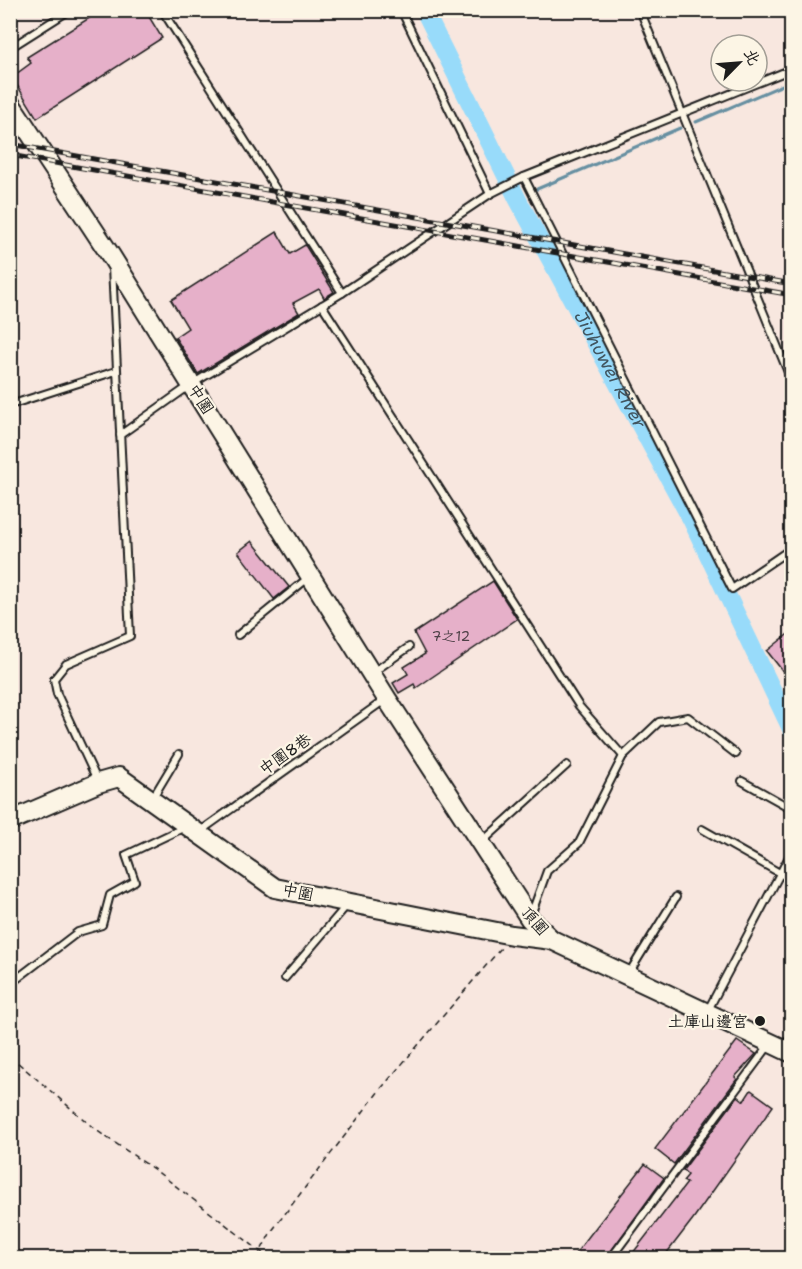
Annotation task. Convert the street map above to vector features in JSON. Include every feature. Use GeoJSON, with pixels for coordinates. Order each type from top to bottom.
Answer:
{"type":"FeatureCollection","features":[{"type":"Feature","properties":{"kind":"street","name":"中圍"},"geometry":{"type":"LineString","coordinates":[[10,103],[192,384],[387,699]]}},
{"type":"Feature","properties":{"kind":"street","name":"頂圍"},"geometry":{"type":"LineString","coordinates":[[387,699],[530,919],[552,940],[792,1053]]}},
{"type":"Feature","properties":{"kind":"street","name":"中圍"},"geometry":{"type":"LineString","coordinates":[[10,821],[98,783],[119,777],[275,888],[512,935],[552,940]]}},
{"type":"Feature","properties":{"kind":"lane"},"geometry":{"type":"LineString","coordinates":[[10,48],[70,10]]}},
{"type":"Feature","properties":{"kind":"lane"},"geometry":{"type":"LineString","coordinates":[[162,10],[342,293]]}},
{"type":"Feature","properties":{"kind":"lane"},"geometry":{"type":"LineString","coordinates":[[401,10],[490,194]]}},
{"type":"Feature","properties":{"kind":"lane"},"geometry":{"type":"LineString","coordinates":[[640,10],[792,382]]}},
{"type":"Feature","properties":{"kind":"lane"},"geometry":{"type":"LineString","coordinates":[[120,435],[192,384],[342,293],[490,194],[521,179],[792,69]]}},
{"type":"Feature","properties":{"kind":"lane"},"geometry":{"type":"LineString","coordinates":[[521,179],[732,589],[792,548]]}},
{"type":"Feature","properties":{"kind":"lane"},"geometry":{"type":"LineString","coordinates":[[98,783],[57,694],[54,679],[66,663],[130,636],[111,256]]}},
{"type":"Feature","properties":{"kind":"lane"},"geometry":{"type":"LineString","coordinates":[[322,305],[579,706],[623,756]]}},
{"type":"Feature","properties":{"kind":"lane"},"geometry":{"type":"LineString","coordinates":[[10,405],[116,370]]}},
{"type":"Feature","properties":{"kind":"lane"},"geometry":{"type":"LineString","coordinates":[[238,635],[311,576]]}},
{"type":"Feature","properties":{"kind":"lane"},"geometry":{"type":"LineString","coordinates":[[371,673],[409,647]]}},
{"type":"Feature","properties":{"kind":"lane","name":"中圍8巷"},"geometry":{"type":"LineString","coordinates":[[10,984],[78,932],[102,925],[110,895],[135,881],[126,855],[193,829],[387,699]]}},
{"type":"Feature","properties":{"kind":"lane"},"geometry":{"type":"LineString","coordinates":[[530,919],[547,871],[579,843],[623,756],[659,723],[688,717],[736,754]]}},
{"type":"Feature","properties":{"kind":"lane"},"geometry":{"type":"LineString","coordinates":[[151,800],[179,753]]}},
{"type":"Feature","properties":{"kind":"lane"},"geometry":{"type":"LineString","coordinates":[[482,842],[567,765]]}},
{"type":"Feature","properties":{"kind":"lane"},"geometry":{"type":"LineString","coordinates":[[742,781],[792,809]]}},
{"type":"Feature","properties":{"kind":"lane"},"geometry":{"type":"LineString","coordinates":[[702,829],[792,880]]}},
{"type":"Feature","properties":{"kind":"lane"},"geometry":{"type":"LineString","coordinates":[[706,1014],[792,851]]}},
{"type":"Feature","properties":{"kind":"lane"},"geometry":{"type":"LineString","coordinates":[[627,976],[676,897]]}},
{"type":"Feature","properties":{"kind":"lane"},"geometry":{"type":"LineString","coordinates":[[285,978],[349,903]]}},
{"type":"Feature","properties":{"kind":"lane"},"geometry":{"type":"LineString","coordinates":[[611,1258],[770,1044]]}},
{"type":"Feature","properties":{"kind":"path"},"geometry":{"type":"LineString","coordinates":[[257,1258],[271,1232],[379,1091],[512,935]]}},
{"type":"Feature","properties":{"kind":"path"},"geometry":{"type":"LineString","coordinates":[[10,1056],[96,1130],[155,1170],[268,1258]]}},
{"type":"Feature","properties":{"kind":"building"},"geometry":{"type":"Polygon","coordinates":[[[102,10],[145,10],[162,38],[37,118],[12,77],[31,63],[27,57],[102,10]]]}},
{"type":"Feature","properties":{"kind":"building"},"geometry":{"type":"Polygon","coordinates":[[[277,232],[290,254],[305,245],[334,292],[324,298],[319,289],[293,303],[299,313],[198,374],[175,337],[188,328],[171,300],[277,232]]]}},
{"type":"Feature","properties":{"kind":"building"},"geometry":{"type":"Polygon","coordinates":[[[252,541],[289,587],[274,599],[238,552],[252,541]]]}},
{"type":"Feature","properties":{"kind":"building"},"geometry":{"type":"Polygon","coordinates":[[[493,581],[517,619],[416,688],[414,684],[399,693],[393,683],[408,674],[404,667],[425,654],[414,633],[493,581]]]}},
{"type":"Feature","properties":{"kind":"building"},"geometry":{"type":"Polygon","coordinates":[[[792,631],[792,683],[767,651],[792,631]]]}},
{"type":"Feature","properties":{"kind":"building"},"geometry":{"type":"Polygon","coordinates":[[[737,1041],[756,1054],[735,1077],[737,1079],[674,1164],[655,1149],[737,1041]]]}},
{"type":"Feature","properties":{"kind":"building"},"geometry":{"type":"Polygon","coordinates":[[[751,1090],[773,1106],[693,1219],[663,1258],[629,1258],[687,1183],[683,1181],[688,1175],[683,1170],[738,1096],[744,1101],[751,1090]]]}},
{"type":"Feature","properties":{"kind":"building"},"geometry":{"type":"Polygon","coordinates":[[[645,1164],[664,1178],[606,1258],[572,1258],[645,1164]]]}},
{"type":"Feature","properties":{"kind":"waterway","name":"Jiuhuwei River"},"geometry":{"type":"LineString","coordinates":[[424,10],[518,200],[691,519],[792,731]]}},
{"type":"Feature","properties":{"kind":"waterway"},"geometry":{"type":"LineString","coordinates":[[696,122],[792,81]]}},
{"type":"Feature","properties":{"kind":"waterway"},"geometry":{"type":"LineString","coordinates":[[537,189],[680,128]]}},
{"type":"Feature","properties":{"kind":"waterway","name":"Jiuhuwei River"},"geometry":{"type":"LineString","coordinates":[[518,200],[524,197]]}},
{"type":"Feature","properties":{"kind":"railway"},"geometry":{"type":"LineString","coordinates":[[10,144],[792,284]]}},
{"type":"Feature","properties":{"kind":"railway"},"geometry":{"type":"LineString","coordinates":[[10,155],[792,295]]}},
{"type":"Feature","properties":{"kind":"place","name":"土庫山邊宮"},"geometry":{"type":"Point","coordinates":[760,1021]}}]}
